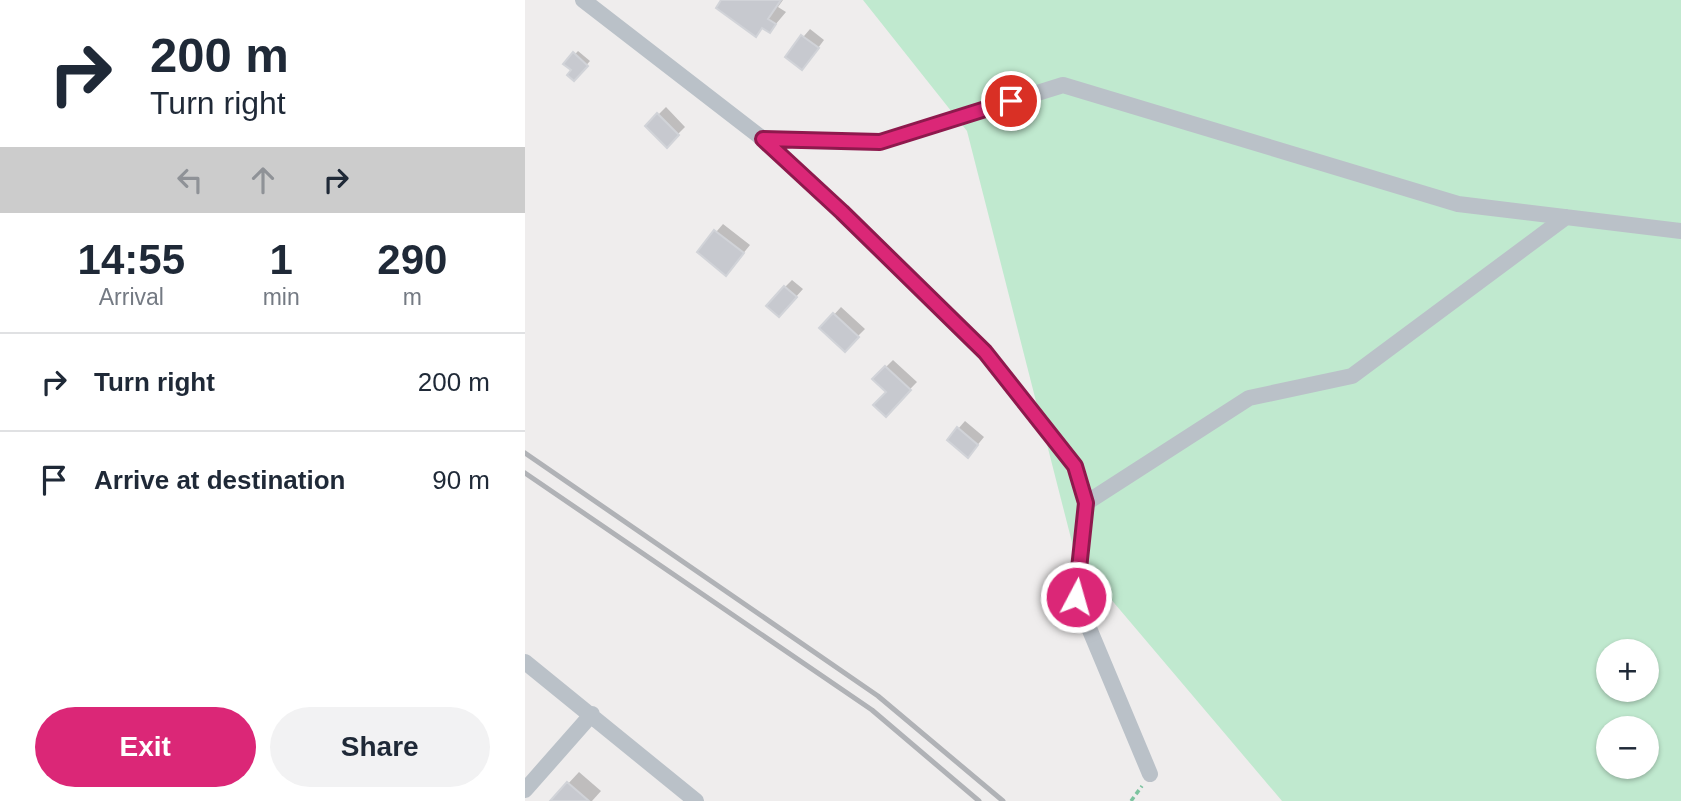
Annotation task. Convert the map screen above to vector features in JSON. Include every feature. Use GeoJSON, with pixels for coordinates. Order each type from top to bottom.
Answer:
{"type":"FeatureCollection","features":[{"type":"Feature","properties":{"kind":"street"},"geometry":{"type":"LineString","coordinates":[[583,0],[763,139],[842,212],[985,352],[1075,466],[1086,503],[1076,597],[1150,774]]}},
{"type":"Feature","properties":{"kind":"street"},"geometry":{"type":"LineString","coordinates":[[763,139],[880,142],[1063,85],[1458,204],[1681,231]]}},
{"type":"Feature","properties":{"kind":"street"},"geometry":{"type":"LineString","coordinates":[[1086,503],[1249,398],[1352,376],[1566,217]]}},
{"type":"Feature","properties":{"kind":"street"},"geometry":{"type":"LineString","coordinates":[[525,662],[697,801]]}},
{"type":"Feature","properties":{"kind":"street"},"geometry":{"type":"LineString","coordinates":[[525,790],[592,714]]}},
{"type":"Feature","properties":{"kind":"green space"},"geometry":{"type":"Polygon","coordinates":[[[863,0],[1681,0],[1681,801],[1282,801],[1076,558],[967,131],[863,0]]]}},
{"type":"Feature","properties":{"kind":"building"},"geometry":{"type":"Polygon","coordinates":[[[721,0],[781,0],[768,19],[776,24],[770,33],[762,28],[756,37],[716,8],[721,0]]]}},
{"type":"Feature","properties":{"kind":"building"},"geometry":{"type":"Polygon","coordinates":[[[801,35],[819,48],[802,70],[785,57],[801,35]]]}},
{"type":"Feature","properties":{"kind":"building"},"geometry":{"type":"Polygon","coordinates":[[[573,52],[588,66],[574,81],[567,75],[571,70],[563,64],[573,52]]]}},
{"type":"Feature","properties":{"kind":"building"},"geometry":{"type":"Polygon","coordinates":[[[657,113],[679,135],[667,148],[645,126],[657,113]]]}},
{"type":"Feature","properties":{"kind":"building"},"geometry":{"type":"Polygon","coordinates":[[[714,230],[744,253],[726,276],[697,252],[714,230]]]}},
{"type":"Feature","properties":{"kind":"building"},"geometry":{"type":"Polygon","coordinates":[[[784,286],[797,297],[779,317],[766,306],[784,286]]]}},
{"type":"Feature","properties":{"kind":"building"},"geometry":{"type":"Polygon","coordinates":[[[833,313],[859,337],[845,352],[819,328],[833,313]]]}},
{"type":"Feature","properties":{"kind":"building"},"geometry":{"type":"Polygon","coordinates":[[[885,366],[911,390],[886,417],[873,405],[886,392],[872,379],[885,366]]]}},
{"type":"Feature","properties":{"kind":"building"},"geometry":{"type":"Polygon","coordinates":[[[957,427],[978,445],[968,458],[947,440],[957,427]]]}},
{"type":"Feature","properties":{"kind":"building"},"geometry":{"type":"Polygon","coordinates":[[[567,782],[589,801],[550,801],[567,782]]]}},
{"type":"Feature","properties":{"kind":"railway"},"geometry":{"type":"LineString","coordinates":[[525,453],[878,696],[1003,801]]}},
{"type":"Feature","properties":{"kind":"railway"},"geometry":{"type":"LineString","coordinates":[[525,473],[872,710],[979,801]]}},
{"type":"Feature","properties":{"kind":"route"},"geometry":{"type":"LineString","coordinates":[[1011,101],[880,142],[763,139],[985,352],[1075,466],[1086,503],[1076,597]]}}]}
